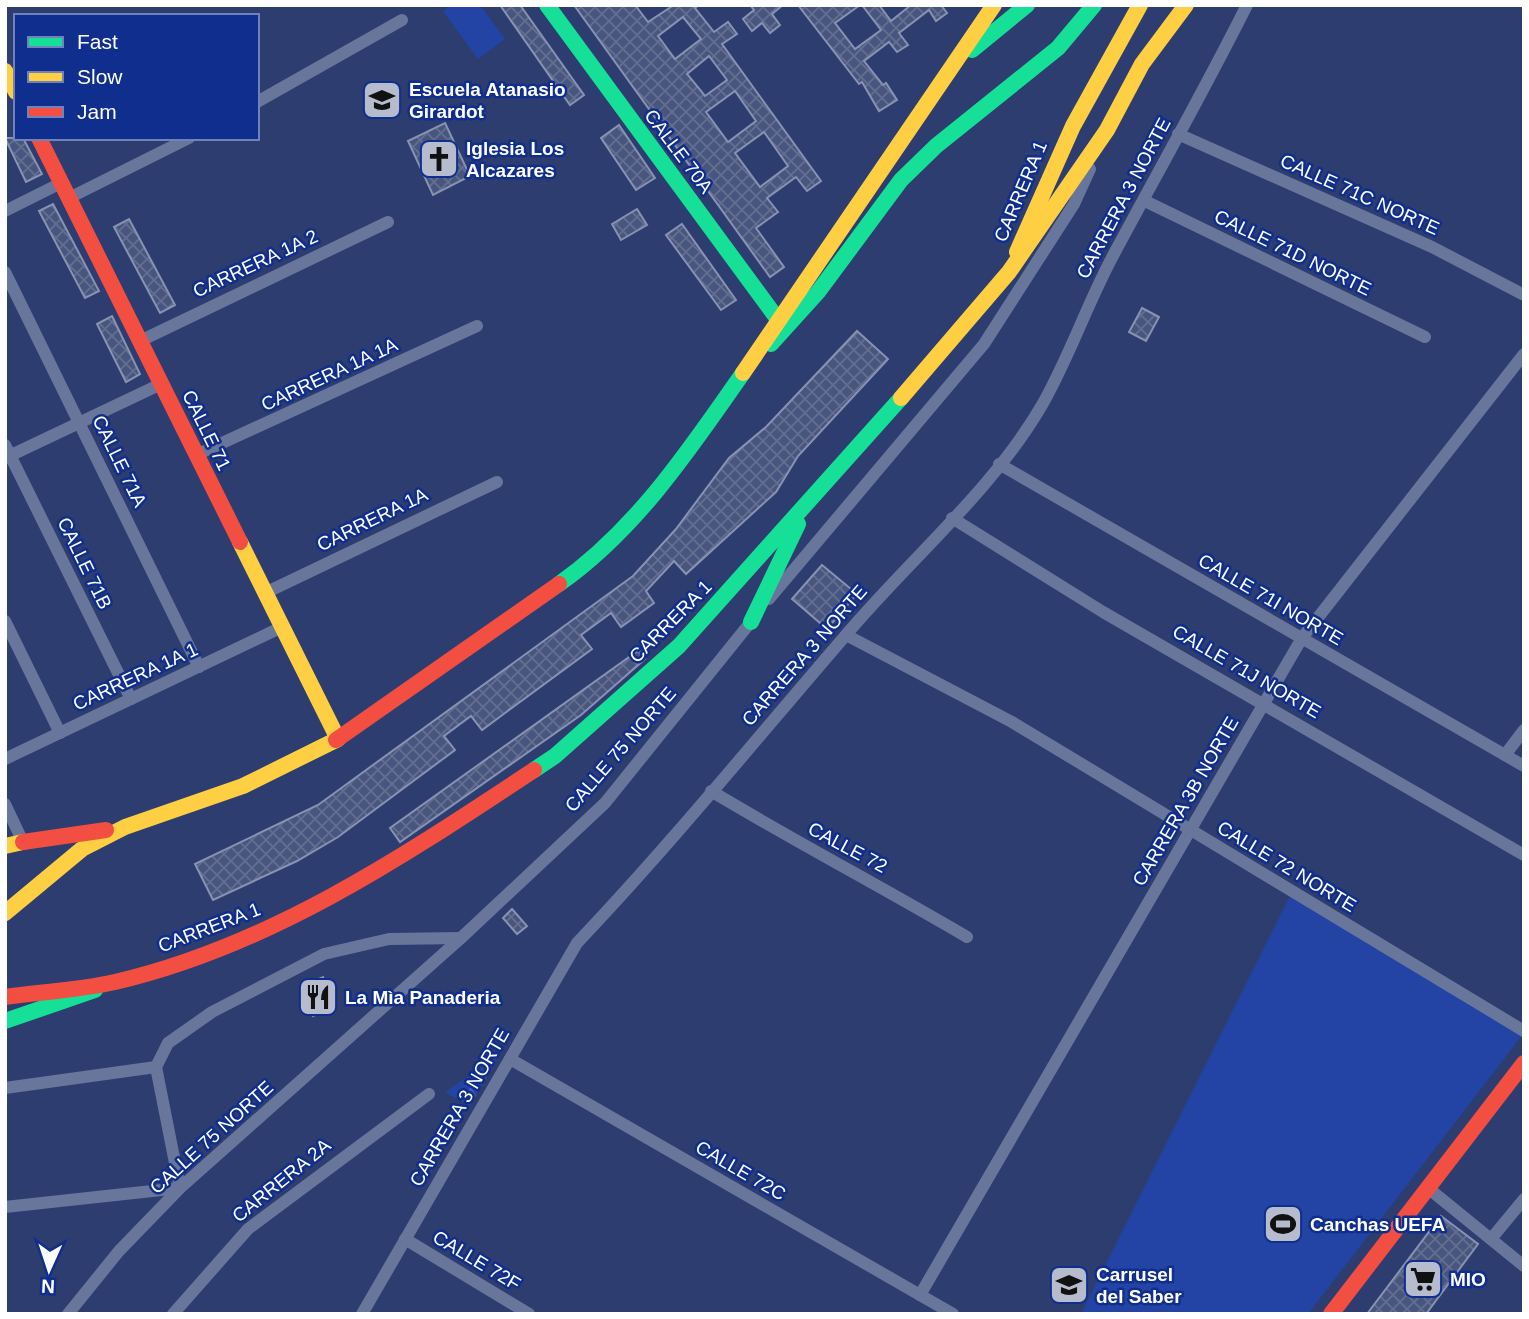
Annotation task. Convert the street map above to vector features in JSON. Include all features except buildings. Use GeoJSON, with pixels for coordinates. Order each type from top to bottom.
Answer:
{"type":"FeatureCollection","features":[{"type":"Feature","properties":{"kind":"main road","name":"CALLE 70A"},"geometry":{"type":"LineString","coordinates":[[547,5],[779,321]]}},
{"type":"Feature","properties":{"kind":"main road"},"geometry":{"type":"LineString","coordinates":[[5,913],[82,849],[125,827],[243,786],[338,739],[576,572],[607,547],[669,475],[739,379],[994,5]]}},
{"type":"Feature","properties":{"kind":"main road"},"geometry":{"type":"LineString","coordinates":[[949,69],[1027,5]]}},
{"type":"Feature","properties":{"kind":"main road"},"geometry":{"type":"LineString","coordinates":[[739,379],[817,293],[865,223],[916,164],[1058,47],[1085,21],[1094,5]]}},
{"type":"Feature","properties":{"kind":"main road","name":"CARRERA 1"},"geometry":{"type":"LineString","coordinates":[[5,997],[115,982],[216,950],[338,894],[503,792],[555,756],[679,646],[747,573],[812,494],[848,460],[1009,272],[1043,186],[1117,42],[1140,5]]}},
{"type":"Feature","properties":{"kind":"main road"},"geometry":{"type":"LineString","coordinates":[[1009,272],[1107,130],[1142,64],[1181,9]]}},
{"type":"Feature","properties":{"kind":"main road"},"geometry":{"type":"LineString","coordinates":[[5,71],[14,88]]}},
{"type":"Feature","properties":{"kind":"main road","name":"CALLE 71"},"geometry":{"type":"LineString","coordinates":[[40,140],[338,739]]}},
{"type":"Feature","properties":{"kind":"main road"},"geometry":{"type":"LineString","coordinates":[[751,622],[812,494]]}},
{"type":"Feature","properties":{"kind":"main road"},"geometry":{"type":"LineString","coordinates":[[5,846],[125,827]]}},
{"type":"Feature","properties":{"kind":"main road"},"geometry":{"type":"LineString","coordinates":[[5,1021],[55,1007],[115,982]]}},
{"type":"Feature","properties":{"kind":"main road"},"geometry":{"type":"LineString","coordinates":[[1331,1314],[1524,1063]]}},
{"type":"Feature","properties":{"kind":"street","name":"CARRERA 3 NORTE"},"geometry":{"type":"LineString","coordinates":[[362,1314],[577,943],[626,891],[846,635],[953,519],[999,464],[1042,405],[1114,253],[1145,201],[1247,5]]}},
{"type":"Feature","properties":{"kind":"street"},"geometry":{"type":"LineString","coordinates":[[259,101],[402,20]]}},
{"type":"Feature","properties":{"kind":"street","name":"CALLE 75 NORTE"},"geometry":{"type":"LineString","coordinates":[[68,1314],[119,1251],[180,1188],[461,938],[605,803],[751,622],[984,344],[1074,204],[1107,130]]}},
{"type":"Feature","properties":{"kind":"street","name":"CALLE 71C NORTE"},"geometry":{"type":"LineString","coordinates":[[1178,134],[1432,247],[1524,295]]}},
{"type":"Feature","properties":{"kind":"street"},"geometry":{"type":"LineString","coordinates":[[69,198],[185,140]]}},
{"type":"Feature","properties":{"kind":"street"},"geometry":{"type":"LineString","coordinates":[[5,211],[61,183]]}},
{"type":"Feature","properties":{"kind":"street","name":"CALLE 71D NORTE"},"geometry":{"type":"LineString","coordinates":[[1145,201],[1425,337]]}},
{"type":"Feature","properties":{"kind":"street","name":"CARRERA 1A 2"},"geometry":{"type":"LineString","coordinates":[[140,341],[388,222]]}},
{"type":"Feature","properties":{"kind":"street","name":"CALLE 71A"},"geometry":{"type":"LineString","coordinates":[[5,272],[199,667]]}},
{"type":"Feature","properties":{"kind":"street","name":"CARRERA 1A 1A"},"geometry":{"type":"LineString","coordinates":[[197,455],[477,326]]}},
{"type":"Feature","properties":{"kind":"street","name":"CARRERA 3B NORTE"},"geometry":{"type":"LineString","coordinates":[[920,1295],[1302,638],[1524,354]]}},
{"type":"Feature","properties":{"kind":"street"},"geometry":{"type":"LineString","coordinates":[[7,453],[161,384]]}},
{"type":"Feature","properties":{"kind":"street","name":"CALLE 71B"},"geometry":{"type":"LineString","coordinates":[[7,453],[131,699]]}},
{"type":"Feature","properties":{"kind":"street","name":"CALLE 71I NORTE"},"geometry":{"type":"LineString","coordinates":[[999,464],[1524,766]]}},
{"type":"Feature","properties":{"kind":"street","name":"CARRERA 1A"},"geometry":{"type":"LineString","coordinates":[[265,593],[497,482]]}},
{"type":"Feature","properties":{"kind":"street","name":"CALLE 71J NORTE"},"geometry":{"type":"LineString","coordinates":[[953,519],[1103,612],[1265,702],[1524,855]]}},
{"type":"Feature","properties":{"kind":"street"},"geometry":{"type":"LineString","coordinates":[[5,621],[60,733]]}},
{"type":"Feature","properties":{"kind":"street","name":"CARRERA 1A 1"},"geometry":{"type":"LineString","coordinates":[[5,759],[282,627]]}},
{"type":"Feature","properties":{"kind":"street","name":"CALLE 72 NORTE"},"geometry":{"type":"LineString","coordinates":[[846,635],[1012,722],[1524,1031]]}},
{"type":"Feature","properties":{"kind":"street"},"geometry":{"type":"LineString","coordinates":[[1505,755],[1524,730]]}},
{"type":"Feature","properties":{"kind":"street","name":"CALLE 72"},"geometry":{"type":"LineString","coordinates":[[711,791],[822,858],[880,886],[967,937]]}},
{"type":"Feature","properties":{"kind":"street"},"geometry":{"type":"LineString","coordinates":[[5,804],[23,842]]}},
{"type":"Feature","properties":{"kind":"street"},"geometry":{"type":"LineString","coordinates":[[5,1207],[180,1188],[156,1067],[168,1043],[212,1012],[324,954],[389,939],[461,938]]}},
{"type":"Feature","properties":{"kind":"street","name":"CALLE 72C"},"geometry":{"type":"LineString","coordinates":[[510,1059],[953,1314]]}},
{"type":"Feature","properties":{"kind":"street"},"geometry":{"type":"LineString","coordinates":[[5,1088],[156,1067]]}},
{"type":"Feature","properties":{"kind":"street","name":"CARRERA 2A"},"geometry":{"type":"LineString","coordinates":[[173,1314],[248,1229],[429,1094]]}},
{"type":"Feature","properties":{"kind":"street"},"geometry":{"type":"LineString","coordinates":[[1428,1188],[1524,1266]]}},
{"type":"Feature","properties":{"kind":"street"},"geometry":{"type":"LineString","coordinates":[[1491,1239],[1524,1199]]}},
{"type":"Feature","properties":{"kind":"street","name":"CALLE 72F"},"geometry":{"type":"LineString","coordinates":[[405,1239],[529,1314]]}},
{"type":"Feature","properties":{"kind":"green space"},"geometry":{"type":"Polygon","coordinates":[[[450,5],[480,5],[505,39],[478,59],[443,11],[450,5]]]}},
{"type":"Feature","properties":{"kind":"green space"},"geometry":{"type":"Polygon","coordinates":[[[1290,896],[1523,1034],[1308,1314],[1081,1314],[1290,896]]]}},
{"type":"Feature","properties":{"kind":"green space"},"geometry":{"type":"Polygon","coordinates":[[[498,1057],[470,1106],[445,1092],[498,1057]]]}},
{"type":"Feature","properties":{"kind":"traffic: fast"},"geometry":{"type":"LineString","coordinates":[[547,5],[779,321]]}},
{"type":"Feature","properties":{"kind":"traffic: fast"},"geometry":{"type":"LineString","coordinates":[[972,50],[1027,5]]}},
{"type":"Feature","properties":{"kind":"traffic: fast"},"geometry":{"type":"LineString","coordinates":[[771,344],[818,292],[901,180],[936,146],[1058,48],[1094,5]]}},
{"type":"Feature","properties":{"kind":"traffic: fast"},"geometry":{"type":"LineString","coordinates":[[559,584],[587,563],[637,514],[682,459],[743,373]]}},
{"type":"Feature","properties":{"kind":"traffic: fast"},"geometry":{"type":"LineString","coordinates":[[534,770],[555,756],[679,646],[901,398]]}},
{"type":"Feature","properties":{"kind":"traffic: fast"},"geometry":{"type":"LineString","coordinates":[[751,622],[798,524]]}},
{"type":"Feature","properties":{"kind":"traffic: fast"},"geometry":{"type":"LineString","coordinates":[[5,1021],[95,990]]}},
{"type":"Feature","properties":{"kind":"traffic: slow"},"geometry":{"type":"LineString","coordinates":[[743,373],[994,5]]}},
{"type":"Feature","properties":{"kind":"traffic: slow"},"geometry":{"type":"LineString","coordinates":[[1017,252],[1073,126],[1140,5]]}},
{"type":"Feature","properties":{"kind":"traffic: slow"},"geometry":{"type":"LineString","coordinates":[[901,398],[1009,272],[1107,130],[1142,64],[1186,5]]}},
{"type":"Feature","properties":{"kind":"traffic: slow"},"geometry":{"type":"LineString","coordinates":[[5,71],[14,88]]}},
{"type":"Feature","properties":{"kind":"traffic: slow"},"geometry":{"type":"LineString","coordinates":[[240,542],[338,739]]}},
{"type":"Feature","properties":{"kind":"traffic: slow"},"geometry":{"type":"LineString","coordinates":[[5,913],[82,849],[125,827],[243,786],[336,740]]}},
{"type":"Feature","properties":{"kind":"traffic: slow"},"geometry":{"type":"LineString","coordinates":[[5,846],[23,842]]}},
{"type":"Feature","properties":{"kind":"traffic: jam"},"geometry":{"type":"LineString","coordinates":[[40,140],[240,542]]}},
{"type":"Feature","properties":{"kind":"traffic: jam"},"geometry":{"type":"LineString","coordinates":[[336,740],[559,584]]}},
{"type":"Feature","properties":{"kind":"traffic: jam"},"geometry":{"type":"LineString","coordinates":[[5,997],[115,982],[228,946],[334,895],[534,770]]}},
{"type":"Feature","properties":{"kind":"traffic: jam"},"geometry":{"type":"LineString","coordinates":[[23,842],[106,830]]}},
{"type":"Feature","properties":{"kind":"traffic: jam"},"geometry":{"type":"LineString","coordinates":[[1331,1314],[1524,1063]]}},
{"type":"Feature","properties":{"kind":"place","name":"Escuela Atanasio Girardot"},"geometry":{"type":"Point","coordinates":[382,100]}},
{"type":"Feature","properties":{"kind":"place","name":"Iglesia Los Alcazares"},"geometry":{"type":"Point","coordinates":[439,159]}},
{"type":"Feature","properties":{"kind":"place","name":"La Mìa Panaderia"},"geometry":{"type":"Point","coordinates":[318,997]}},
{"type":"Feature","properties":{"kind":"place","name":"Canchas UEFA"},"geometry":{"type":"Point","coordinates":[1283,1224]}},
{"type":"Feature","properties":{"kind":"place","name":"MIO"},"geometry":{"type":"Point","coordinates":[1423,1279]}},
{"type":"Feature","properties":{"kind":"place","name":"Carrusel del Saber"},"geometry":{"type":"Point","coordinates":[1069,1285]}}]}
